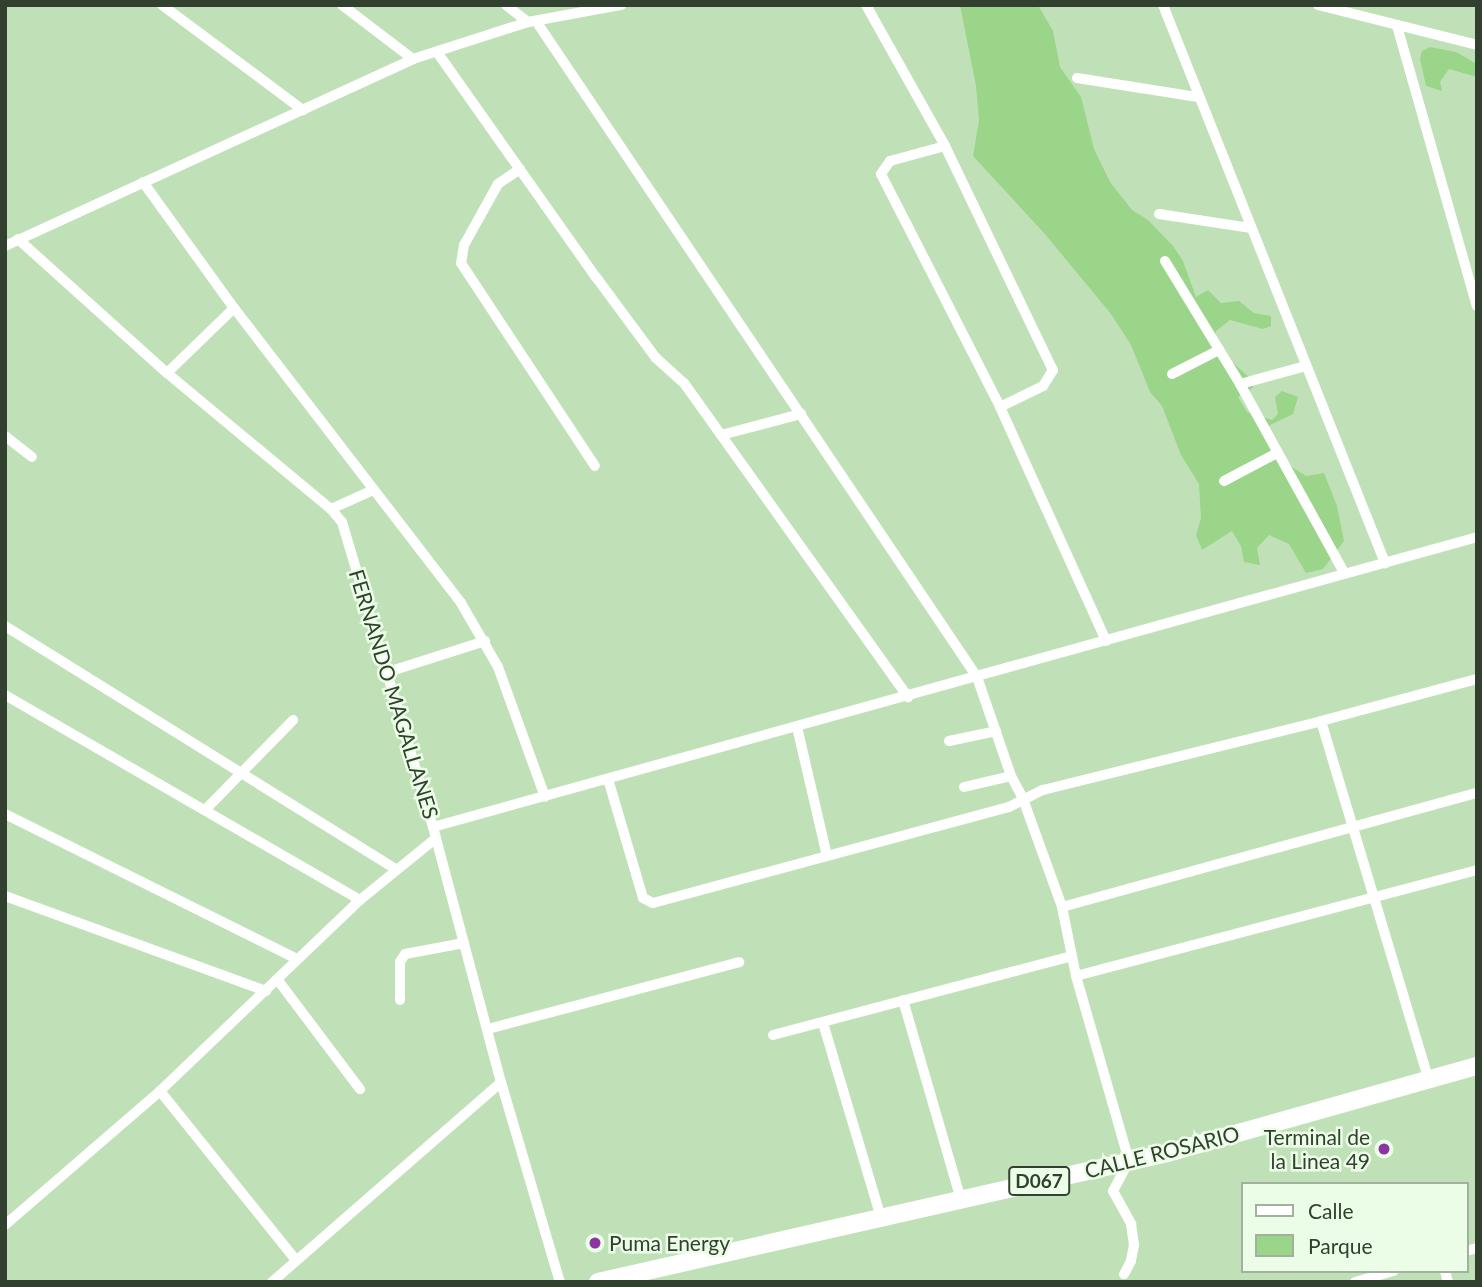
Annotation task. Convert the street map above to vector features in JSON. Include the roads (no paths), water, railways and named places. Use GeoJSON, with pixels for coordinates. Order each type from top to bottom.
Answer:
{"type":"FeatureCollection","features":[{"type":"Feature","properties":{"kind":"main road","name":"CALLE ROSARIO"},"geometry":{"type":"LineString","coordinates":[[598,1282],[1129,1160],[1477,1066]]}},
{"type":"Feature","properties":{"kind":"street"},"geometry":{"type":"LineString","coordinates":[[162,5],[303,110]]}},
{"type":"Feature","properties":{"kind":"street"},"geometry":{"type":"LineString","coordinates":[[342,5],[413,59]]}},
{"type":"Feature","properties":{"kind":"street"},"geometry":{"type":"LineString","coordinates":[[506,5],[532,21],[977,677],[1011,776],[1023,799],[1062,907],[1076,976],[1129,1160],[1113,1191],[1131,1224],[1131,1261],[1124,1274]]}},
{"type":"Feature","properties":{"kind":"street"},"geometry":{"type":"LineString","coordinates":[[5,246],[413,59],[532,21],[621,5]]}},
{"type":"Feature","properties":{"kind":"street"},"geometry":{"type":"LineString","coordinates":[[866,5],[945,146],[1053,370],[1043,386],[1000,407]]}},
{"type":"Feature","properties":{"kind":"street"},"geometry":{"type":"LineString","coordinates":[[1163,5],[1197,97],[1385,563]]}},
{"type":"Feature","properties":{"kind":"street"},"geometry":{"type":"LineString","coordinates":[[1318,5],[1477,45]]}},
{"type":"Feature","properties":{"kind":"street"},"geometry":{"type":"LineString","coordinates":[[1397,26],[1477,306]]}},
{"type":"Feature","properties":{"kind":"street"},"geometry":{"type":"LineString","coordinates":[[437,52],[656,358],[684,383],[908,697]]}},
{"type":"Feature","properties":{"kind":"street"},"geometry":{"type":"LineString","coordinates":[[1077,78],[1197,97]]}},
{"type":"Feature","properties":{"kind":"street"},"geometry":{"type":"LineString","coordinates":[[945,146],[890,161],[881,174],[1000,407],[1106,641]]}},
{"type":"Feature","properties":{"kind":"street"},"geometry":{"type":"LineString","coordinates":[[520,169],[498,184],[464,245],[461,263],[595,466]]}},
{"type":"Feature","properties":{"kind":"street"},"geometry":{"type":"LineString","coordinates":[[143,182],[234,308],[461,603],[498,667],[545,797]]}},
{"type":"Feature","properties":{"kind":"street"},"geometry":{"type":"LineString","coordinates":[[1159,214],[1250,228]]}},
{"type":"Feature","properties":{"kind":"street","name":"FERNANDO MAGALLANES"},"geometry":{"type":"LineString","coordinates":[[18,239],[167,373],[331,509],[342,522],[435,832],[501,1083],[560,1282]]}},
{"type":"Feature","properties":{"kind":"street"},"geometry":{"type":"LineString","coordinates":[[1165,261],[1240,384],[1345,574]]}},
{"type":"Feature","properties":{"kind":"street"},"geometry":{"type":"LineString","coordinates":[[167,373],[234,308]]}},
{"type":"Feature","properties":{"kind":"street"},"geometry":{"type":"LineString","coordinates":[[1172,374],[1219,350]]}},
{"type":"Feature","properties":{"kind":"street"},"geometry":{"type":"LineString","coordinates":[[1240,384],[1306,366]]}},
{"type":"Feature","properties":{"kind":"street"},"geometry":{"type":"LineString","coordinates":[[721,435],[801,414]]}},
{"type":"Feature","properties":{"kind":"street"},"geometry":{"type":"LineString","coordinates":[[5,436],[32,457]]}},
{"type":"Feature","properties":{"kind":"street"},"geometry":{"type":"LineString","coordinates":[[1224,481],[1278,453]]}},
{"type":"Feature","properties":{"kind":"street"},"geometry":{"type":"LineString","coordinates":[[331,509],[373,490]]}},
{"type":"Feature","properties":{"kind":"street"},"geometry":{"type":"LineString","coordinates":[[5,1225],[160,1091],[297,959],[435,832],[608,779],[1477,537]]}},
{"type":"Feature","properties":{"kind":"street"},"geometry":{"type":"LineString","coordinates":[[5,626],[396,869]]}},
{"type":"Feature","properties":{"kind":"street"},"geometry":{"type":"LineString","coordinates":[[388,672],[485,641]]}},
{"type":"Feature","properties":{"kind":"street"},"geometry":{"type":"LineString","coordinates":[[608,779],[643,898],[649,902],[1009,807],[1043,790],[1477,679]]}},
{"type":"Feature","properties":{"kind":"street"},"geometry":{"type":"LineString","coordinates":[[5,695],[360,900]]}},
{"type":"Feature","properties":{"kind":"street"},"geometry":{"type":"LineString","coordinates":[[205,810],[293,720]]}},
{"type":"Feature","properties":{"kind":"street"},"geometry":{"type":"LineString","coordinates":[[1321,721],[1429,1080]]}},
{"type":"Feature","properties":{"kind":"street"},"geometry":{"type":"LineString","coordinates":[[797,727],[827,856]]}},
{"type":"Feature","properties":{"kind":"street"},"geometry":{"type":"LineString","coordinates":[[948,741],[996,731]]}},
{"type":"Feature","properties":{"kind":"street"},"geometry":{"type":"LineString","coordinates":[[964,787],[1011,776]]}},
{"type":"Feature","properties":{"kind":"street"},"geometry":{"type":"LineString","coordinates":[[1062,907],[1477,793]]}},
{"type":"Feature","properties":{"kind":"street"},"geometry":{"type":"LineString","coordinates":[[5,814],[297,959]]}},
{"type":"Feature","properties":{"kind":"street"},"geometry":{"type":"LineString","coordinates":[[1076,976],[1477,870]]}},
{"type":"Feature","properties":{"kind":"street"},"geometry":{"type":"LineString","coordinates":[[5,896],[266,991]]}},
{"type":"Feature","properties":{"kind":"street"},"geometry":{"type":"LineString","coordinates":[[400,1000],[400,962],[405,954],[464,943]]}},
{"type":"Feature","properties":{"kind":"street"},"geometry":{"type":"LineString","coordinates":[[773,1035],[1071,956]]}},
{"type":"Feature","properties":{"kind":"street"},"geometry":{"type":"LineString","coordinates":[[488,1029],[739,962]]}},
{"type":"Feature","properties":{"kind":"street"},"geometry":{"type":"LineString","coordinates":[[277,979],[360,1089]]}},
{"type":"Feature","properties":{"kind":"street"},"geometry":{"type":"LineString","coordinates":[[904,1000],[961,1199]]}},
{"type":"Feature","properties":{"kind":"street"},"geometry":{"type":"LineString","coordinates":[[823,1023],[881,1217]]}},
{"type":"Feature","properties":{"kind":"street"},"geometry":{"type":"LineString","coordinates":[[272,1282],[501,1083]]}},
{"type":"Feature","properties":{"kind":"street"},"geometry":{"type":"LineString","coordinates":[[160,1091],[296,1260]]}},
{"type":"Feature","properties":{"kind":"street"},"geometry":{"type":"LineString","coordinates":[[1355,1282],[1386,1273]]}},
{"type":"Feature","properties":{"kind":"place","name":"Terminal de la Linea 49"},"geometry":{"type":"Point","coordinates":[1384,1149]}},
{"type":"Feature","properties":{"kind":"place","name":"Puma Energy"},"geometry":{"type":"Point","coordinates":[595,1243]}}]}
